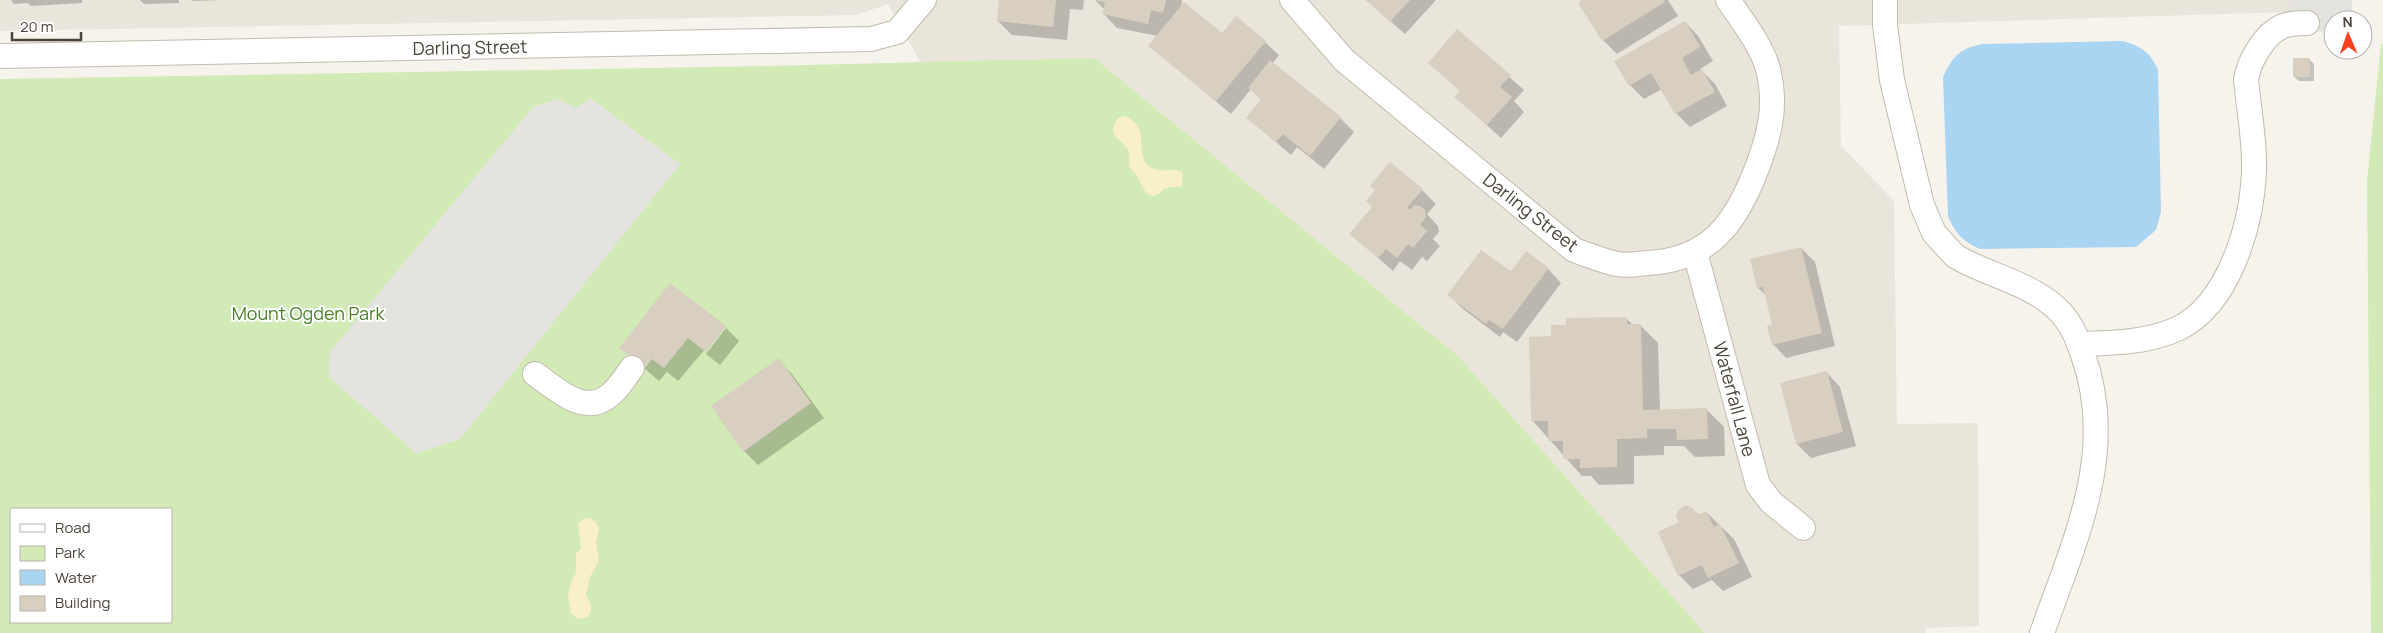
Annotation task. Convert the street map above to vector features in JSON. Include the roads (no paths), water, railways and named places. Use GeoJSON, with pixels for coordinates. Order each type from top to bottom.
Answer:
{"type":"FeatureCollection","features":[{"type":"Feature","properties":{"kind":"street","name":"Darling Street"},"geometry":{"type":"LineString","coordinates":[[0,56],[872,39],[897,32],[924,0]]}},
{"type":"Feature","properties":{"kind":"street","name":"Darling Street"},"geometry":{"type":"LineString","coordinates":[[1292,0],[1344,60],[1574,250],[1619,265],[1660,262],[1695,252],[1724,232],[1746,198],[1768,140],[1774,106],[1768,67],[1749,31],[1728,0]]}},
{"type":"Feature","properties":{"kind":"street"},"geometry":{"type":"LineString","coordinates":[[1885,0],[1885,25],[1892,80],[1927,222],[1944,246],[1954,256],[2040,295],[2055,306],[2073,328],[2089,372],[2095,403],[2093,476],[2088,501],[2042,633]]}},
{"type":"Feature","properties":{"kind":"street"},"geometry":{"type":"LineString","coordinates":[[2079,344],[2114,343],[2160,335],[2188,322],[2199,314],[2214,297],[2227,277],[2242,238],[2250,202],[2254,172],[2254,143],[2246,80],[2247,73],[2252,60],[2275,32],[2289,24],[2307,23]]}},
{"type":"Feature","properties":{"kind":"street","name":"Waterfall Lane"},"geometry":{"type":"LineString","coordinates":[[1695,252],[1758,485],[1771,502],[1803,528]]}},
{"type":"Feature","properties":{"kind":"street"},"geometry":{"type":"LineString","coordinates":[[535,374],[576,402],[597,404],[610,395],[632,368]]}},
{"type":"Feature","properties":{"kind":"water"},"geometry":{"type":"Polygon","coordinates":[[[2123,41],[2145,51],[2158,70],[2161,212],[2156,230],[2136,247],[1980,249],[1964,240],[1956,232],[1948,216],[1943,77],[1950,64],[1962,51],[1982,44],[2123,41]]]}},
{"type":"Feature","properties":{"kind":"park label","name":"Mount Ogden Park"},"geometry":{"type":"Point","coordinates":[308,313]}}]}
